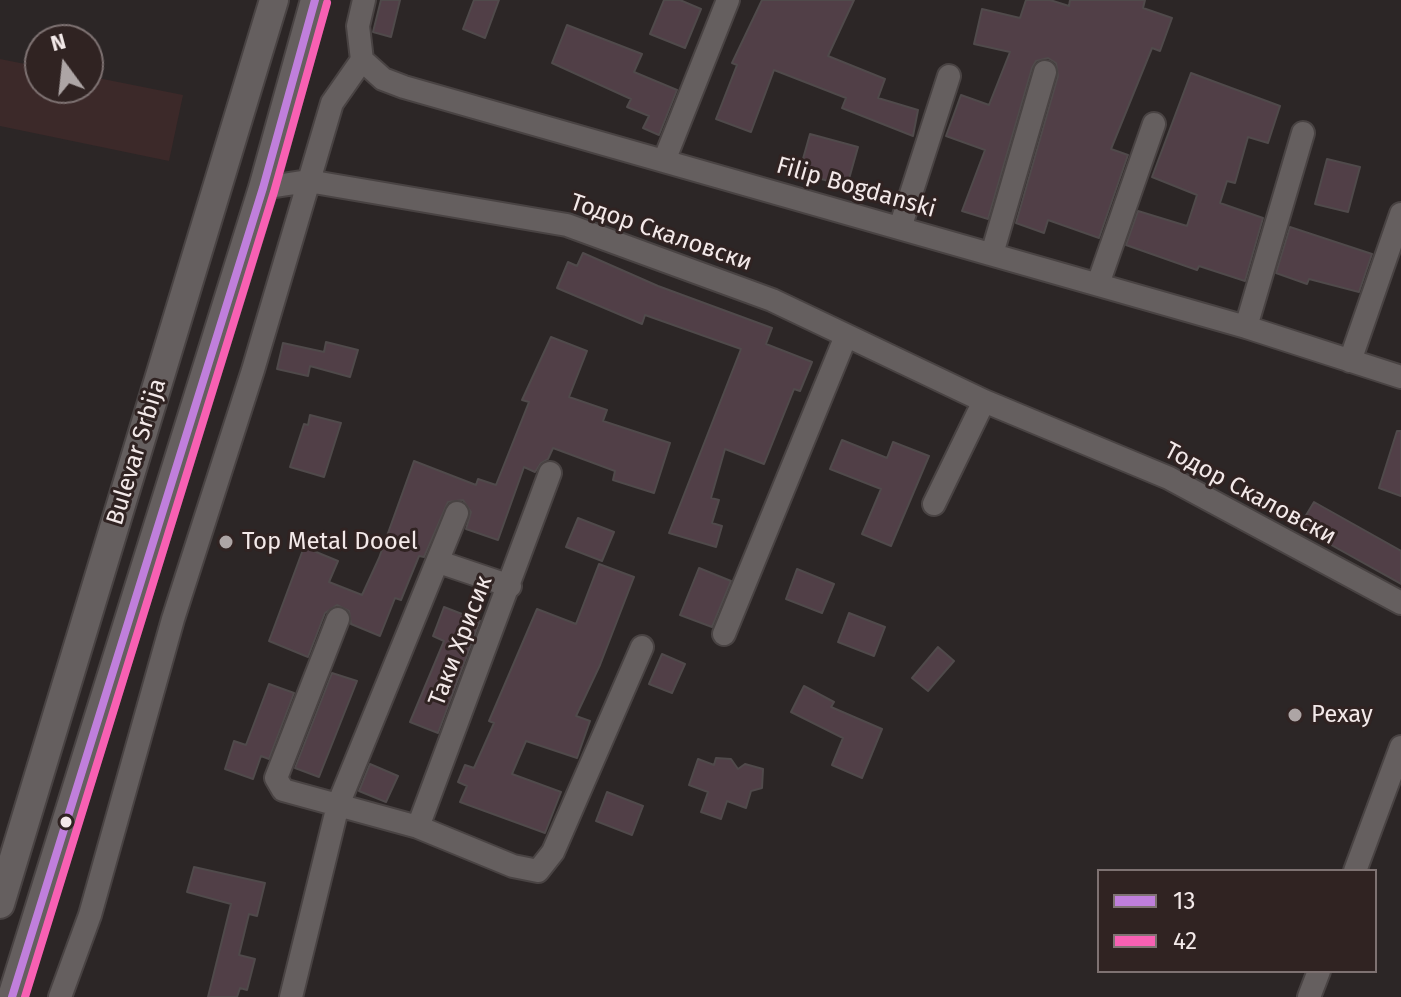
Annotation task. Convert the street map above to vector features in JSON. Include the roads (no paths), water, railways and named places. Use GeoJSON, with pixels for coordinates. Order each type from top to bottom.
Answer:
{"type":"FeatureCollection","features":[{"type":"Feature","properties":{"kind":"street","name":"Bulevar Srbija"},"geometry":{"type":"LineString","coordinates":[[0,904],[274,0]]}},
{"type":"Feature","properties":{"kind":"street","name":"Bulevar Srbija"},"geometry":{"type":"LineString","coordinates":[[12,997],[263,188],[315,0]]}},
{"type":"Feature","properties":{"kind":"street"},"geometry":{"type":"LineString","coordinates":[[60,997],[90,915],[173,619],[253,370],[332,103],[362,60],[358,26],[364,0]]}},
{"type":"Feature","properties":{"kind":"street"},"geometry":{"type":"LineString","coordinates":[[664,161],[728,0]]}},
{"type":"Feature","properties":{"kind":"street","name":"Filip Bogdanski"},"geometry":{"type":"LineString","coordinates":[[362,60],[383,79],[404,87],[1246,327],[1401,377]]}},
{"type":"Feature","properties":{"kind":"street"},"geometry":{"type":"LineString","coordinates":[[992,254],[1045,72]]}},
{"type":"Feature","properties":{"kind":"street"},"geometry":{"type":"LineString","coordinates":[[900,228],[949,76]]}},
{"type":"Feature","properties":{"kind":"street"},"geometry":{"type":"LineString","coordinates":[[1098,284],[1154,124]]}},
{"type":"Feature","properties":{"kind":"street"},"geometry":{"type":"LineString","coordinates":[[1246,327],[1303,133]]}},
{"type":"Feature","properties":{"kind":"street","name":"Тодор Скаловски"},"geometry":{"type":"LineString","coordinates":[[263,188],[308,181],[567,225],[772,300],[984,401],[1169,478],[1401,603]]}},
{"type":"Feature","properties":{"kind":"street"},"geometry":{"type":"LineString","coordinates":[[1350,361],[1401,214]]}},
{"type":"Feature","properties":{"kind":"street"},"geometry":{"type":"LineString","coordinates":[[724,634],[846,336]]}},
{"type":"Feature","properties":{"kind":"street"},"geometry":{"type":"LineString","coordinates":[[934,504],[984,401]]}},
{"type":"Feature","properties":{"kind":"street","name":"Таки Хрисик"},"geometry":{"type":"LineString","coordinates":[[418,827],[550,473]]}},
{"type":"Feature","properties":{"kind":"street","name":"Таки Хрисик"},"geometry":{"type":"LineString","coordinates":[[291,997],[338,805],[457,513]]}},
{"type":"Feature","properties":{"kind":"street"},"geometry":{"type":"LineString","coordinates":[[439,562],[510,586]]}},
{"type":"Feature","properties":{"kind":"street"},"geometry":{"type":"LineString","coordinates":[[338,619],[276,778],[283,790],[418,827],[513,866],[538,871],[553,852],[642,647]]}},
{"type":"Feature","properties":{"kind":"street"},"geometry":{"type":"LineString","coordinates":[[1356,869],[1401,747]]}},
{"type":"Feature","properties":{"kind":"street"},"geometry":{"type":"LineString","coordinates":[[1309,997],[1318,973]]}},
{"type":"Feature","properties":{"kind":"place","name":"Top Metal Dooel"},"geometry":{"type":"Point","coordinates":[226,542]}},
{"type":"Feature","properties":{"kind":"place","name":"Рехау"},"geometry":{"type":"Point","coordinates":[1295,715]}}]}
